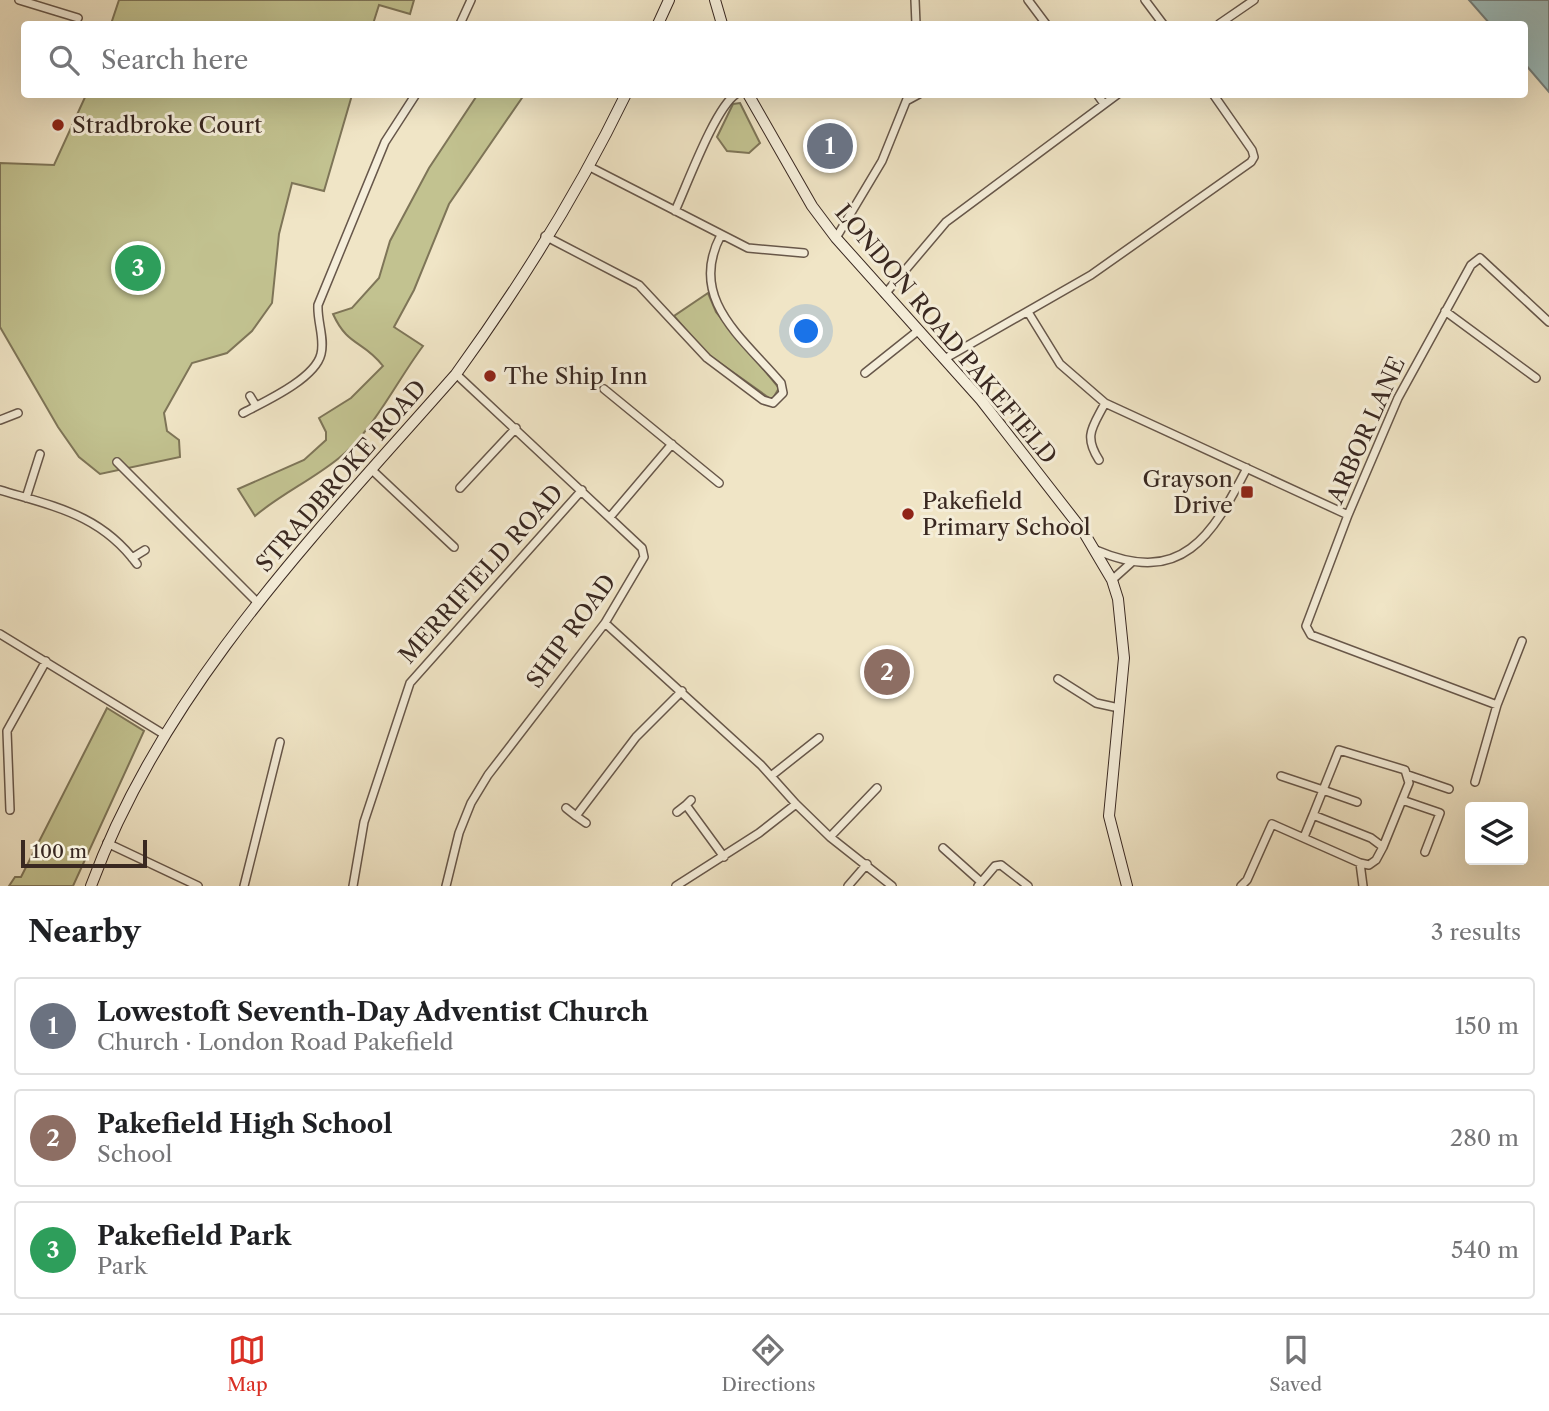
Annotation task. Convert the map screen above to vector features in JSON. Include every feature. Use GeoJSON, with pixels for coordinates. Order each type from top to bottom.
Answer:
{"type":"FeatureCollection","features":[{"type":"Feature","properties":{"kind":"main road"},"geometry":{"type":"LineString","coordinates":[[658,21],[669,0]]}},
{"type":"Feature","properties":{"kind":"main road"},"geometry":{"type":"LineString","coordinates":[[715,0],[721,21]]}},
{"type":"Feature","properties":{"kind":"main road","name":"STRADBROKE ROAD"},"geometry":{"type":"LineString","coordinates":[[91,886],[107,843],[165,735],[257,602],[456,374],[588,166],[624,98]]}},
{"type":"Feature","properties":{"kind":"main road","name":"LONDON ROAD PAKEFIELD"},"geometry":{"type":"LineString","coordinates":[[750,98],[812,206],[836,238],[946,358],[1037,470],[1096,550],[1112,580],[1118,599],[1124,658],[1109,816],[1126,886]]}},
{"type":"Feature","properties":{"kind":"street"},"geometry":{"type":"LineString","coordinates":[[19,0],[78,18]]}},
{"type":"Feature","properties":{"kind":"street"},"geometry":{"type":"LineString","coordinates":[[461,21],[471,0]]}},
{"type":"Feature","properties":{"kind":"street"},"geometry":{"type":"LineString","coordinates":[[915,0],[916,21]]}},
{"type":"Feature","properties":{"kind":"street"},"geometry":{"type":"LineString","coordinates":[[1028,0],[1044,21]]}},
{"type":"Feature","properties":{"kind":"street"},"geometry":{"type":"LineString","coordinates":[[1145,0],[1161,21]]}},
{"type":"Feature","properties":{"kind":"street"},"geometry":{"type":"LineString","coordinates":[[1223,21],[1254,0]]}},
{"type":"Feature","properties":{"kind":"street"},"geometry":{"type":"LineString","coordinates":[[65,21],[66,14]]}},
{"type":"Feature","properties":{"kind":"street"},"geometry":{"type":"LineString","coordinates":[[243,413],[304,377],[321,355],[318,305],[384,142],[413,98]]}},
{"type":"Feature","properties":{"kind":"street"},"geometry":{"type":"LineString","coordinates":[[675,211],[711,131],[730,98]]}},
{"type":"Feature","properties":{"kind":"street"},"geometry":{"type":"LineString","coordinates":[[836,238],[882,161],[908,98]]}},
{"type":"Feature","properties":{"kind":"street"},"geometry":{"type":"LineString","coordinates":[[1100,98],[1104,104]]}},
{"type":"Feature","properties":{"kind":"street"},"geometry":{"type":"LineString","coordinates":[[885,294],[946,222],[1112,98]]}},
{"type":"Feature","properties":{"kind":"street"},"geometry":{"type":"LineString","coordinates":[[946,358],[1091,275],[1247,166],[1254,157],[1216,98]]}},
{"type":"Feature","properties":{"kind":"street"},"geometry":{"type":"LineString","coordinates":[[588,166],[721,235],[764,251],[804,254]]}},
{"type":"Feature","properties":{"kind":"street"},"geometry":{"type":"LineString","coordinates":[[545,236],[639,285],[707,358],[763,400],[773,402],[783,393],[781,383],[713,299],[710,265],[721,235]]}},
{"type":"Feature","properties":{"kind":"street","name":"ARBOR LANE"},"geometry":{"type":"LineString","coordinates":[[1497,705],[1311,635],[1306,626],[1348,515],[1398,398],[1444,311],[1478,257],[1549,322]]}},
{"type":"Feature","properties":{"kind":"street"},"geometry":{"type":"LineString","coordinates":[[1444,311],[1536,378]]}},
{"type":"Feature","properties":{"kind":"street"},"geometry":{"type":"LineString","coordinates":[[1028,312],[1060,365],[1105,403],[1348,515]]}},
{"type":"Feature","properties":{"kind":"street"},"geometry":{"type":"LineString","coordinates":[[865,373],[919,330]]}},
{"type":"Feature","properties":{"kind":"street","name":"SHIP ROAD"},"geometry":{"type":"LineString","coordinates":[[446,886],[459,833],[471,803],[488,775],[605,622],[644,557],[642,548],[456,374]]}},
{"type":"Feature","properties":{"kind":"street"},"geometry":{"type":"LineString","coordinates":[[604,389],[719,483]]}},
{"type":"Feature","properties":{"kind":"street"},"geometry":{"type":"LineString","coordinates":[[250,396],[256,407]]}},
{"type":"Feature","properties":{"kind":"street"},"geometry":{"type":"LineString","coordinates":[[1099,460],[1090,447],[1089,434],[1105,403]]}},
{"type":"Feature","properties":{"kind":"street"},"geometry":{"type":"LineString","coordinates":[[0,420],[18,413]]}},
{"type":"Feature","properties":{"kind":"street"},"geometry":{"type":"LineString","coordinates":[[460,488],[516,428]]}},
{"type":"Feature","properties":{"kind":"street"},"geometry":{"type":"LineString","coordinates":[[610,517],[672,444]]}},
{"type":"Feature","properties":{"kind":"street"},"geometry":{"type":"LineString","coordinates":[[26,498],[40,454]]}},
{"type":"Feature","properties":{"kind":"street"},"geometry":{"type":"LineString","coordinates":[[117,462],[257,602]]}},
{"type":"Feature","properties":{"kind":"street"},"geometry":{"type":"LineString","coordinates":[[1096,550],[1132,562],[1160,561],[1195,546],[1211,533],[1247,468]]}},
{"type":"Feature","properties":{"kind":"street"},"geometry":{"type":"LineString","coordinates":[[372,470],[454,547]]}},
{"type":"Feature","properties":{"kind":"street"},"geometry":{"type":"LineString","coordinates":[[0,490],[90,519],[114,536],[135,561],[145,550]]}},
{"type":"Feature","properties":{"kind":"street","name":"MERRIFIELD ROAD"},"geometry":{"type":"LineString","coordinates":[[353,886],[364,822],[410,683],[582,490]]}},
{"type":"Feature","properties":{"kind":"street"},"geometry":{"type":"LineString","coordinates":[[1112,580],[1132,562]]}},
{"type":"Feature","properties":{"kind":"street"},"geometry":{"type":"LineString","coordinates":[[605,622],[771,776],[830,837],[892,886]]}},
{"type":"Feature","properties":{"kind":"street"},"geometry":{"type":"LineString","coordinates":[[0,634],[165,735]]}},
{"type":"Feature","properties":{"kind":"street"},"geometry":{"type":"LineString","coordinates":[[1475,782],[1497,705],[1522,641]]}},
{"type":"Feature","properties":{"kind":"street"},"geometry":{"type":"LineString","coordinates":[[10,810],[7,731],[46,661]]}},
{"type":"Feature","properties":{"kind":"street"},"geometry":{"type":"LineString","coordinates":[[1058,679],[1096,703],[1119,708]]}},
{"type":"Feature","properties":{"kind":"street"},"geometry":{"type":"LineString","coordinates":[[576,816],[636,737],[682,691]]}},
{"type":"Feature","properties":{"kind":"street"},"geometry":{"type":"LineString","coordinates":[[771,776],[819,738]]}},
{"type":"Feature","properties":{"kind":"street"},"geometry":{"type":"LineString","coordinates":[[244,886],[280,742]]}},
{"type":"Feature","properties":{"kind":"street"},"geometry":{"type":"LineString","coordinates":[[1304,837],[1339,750],[1405,770],[1409,775],[1449,789]]}},
{"type":"Feature","properties":{"kind":"street"},"geometry":{"type":"LineString","coordinates":[[1241,886],[1247,880],[1269,826],[1275,824],[1369,865],[1376,860],[1382,847],[1402,800],[1409,775]]}},
{"type":"Feature","properties":{"kind":"street"},"geometry":{"type":"LineString","coordinates":[[1282,776],[1357,802]]}},
{"type":"Feature","properties":{"kind":"street"},"geometry":{"type":"LineString","coordinates":[[830,837],[877,788]]}},
{"type":"Feature","properties":{"kind":"street"},"geometry":{"type":"LineString","coordinates":[[1402,800],[1440,813],[1425,852]]}},
{"type":"Feature","properties":{"kind":"street"},"geometry":{"type":"LineString","coordinates":[[677,812],[688,802],[724,856]]}},
{"type":"Feature","properties":{"kind":"street"},"geometry":{"type":"LineString","coordinates":[[676,886],[724,856],[796,804]]}},
{"type":"Feature","properties":{"kind":"street"},"geometry":{"type":"LineString","coordinates":[[566,808],[586,823]]}},
{"type":"Feature","properties":{"kind":"street"},"geometry":{"type":"LineString","coordinates":[[1313,815],[1371,838],[1382,847]]}},
{"type":"Feature","properties":{"kind":"street"},"geometry":{"type":"LineString","coordinates":[[107,843],[198,886]]}},
{"type":"Feature","properties":{"kind":"street"},"geometry":{"type":"LineString","coordinates":[[943,848],[979,884],[995,866],[1001,865],[1028,886]]}},
{"type":"Feature","properties":{"kind":"street"},"geometry":{"type":"LineString","coordinates":[[1360,863],[1363,886]]}},
{"type":"Feature","properties":{"kind":"street"},"geometry":{"type":"LineString","coordinates":[[848,886],[867,864]]}},
{"type":"Feature","properties":{"kind":"green space"},"geometry":{"type":"Polygon","coordinates":[[[119,0],[414,0],[410,14],[379,5],[374,21],[112,21],[119,0]]]}},
{"type":"Feature","properties":{"kind":"green space"},"geometry":{"type":"Polygon","coordinates":[[[85,98],[351,98],[324,191],[292,183],[279,234],[272,303],[252,331],[227,353],[192,363],[164,413],[167,431],[179,440],[180,457],[100,474],[79,457],[58,427],[0,327],[0,163],[54,165],[85,98]]]}},
{"type":"Feature","properties":{"kind":"green space"},"geometry":{"type":"Polygon","coordinates":[[[475,98],[522,98],[449,204],[414,290],[394,327],[423,346],[374,420],[352,447],[329,466],[255,516],[238,489],[304,460],[326,440],[326,432],[319,418],[351,398],[383,366],[344,332],[333,314],[352,308],[379,278],[390,241],[429,168],[475,98]]]}},
{"type":"Feature","properties":{"kind":"green space"},"geometry":{"type":"Polygon","coordinates":[[[740,103],[760,143],[749,153],[727,151],[717,137],[733,104],[740,103]]]}},
{"type":"Feature","properties":{"kind":"green space"},"geometry":{"type":"Polygon","coordinates":[[[708,293],[716,312],[779,388],[772,400],[706,353],[674,316],[708,293]]]}},
{"type":"Feature","properties":{"kind":"green space"},"geometry":{"type":"Polygon","coordinates":[[[107,708],[144,731],[73,886],[9,886],[15,877],[21,877],[107,708]]]}},
{"type":"Feature","properties":{"kind":"water"},"geometry":{"type":"Polygon","coordinates":[[[1469,0],[1549,0],[1549,92],[1528,68],[1528,21],[1487,21],[1469,0]]]}},
{"type":"Feature","properties":{"kind":"place","name":"Stradbroke Court"},"geometry":{"type":"Point","coordinates":[58,125]}},
{"type":"Feature","properties":{"kind":"place","name":"Lowestoft Seventh-Day Adventist Church"},"geometry":{"type":"Point","coordinates":[830,146]}},
{"type":"Feature","properties":{"kind":"place","name":"Pakefield Park"},"geometry":{"type":"Point","coordinates":[138,268]}},
{"type":"Feature","properties":{"kind":"place","name":"The Ship Inn"},"geometry":{"type":"Point","coordinates":[490,376]}},
{"type":"Feature","properties":{"kind":"place","name":"Grayson Drive"},"geometry":{"type":"Point","coordinates":[1247,492]}},
{"type":"Feature","properties":{"kind":"place","name":"Pakefield Primary School"},"geometry":{"type":"Point","coordinates":[908,514]}},
{"type":"Feature","properties":{"kind":"place","name":"Pakefield High School"},"geometry":{"type":"Point","coordinates":[887,672]}}]}
